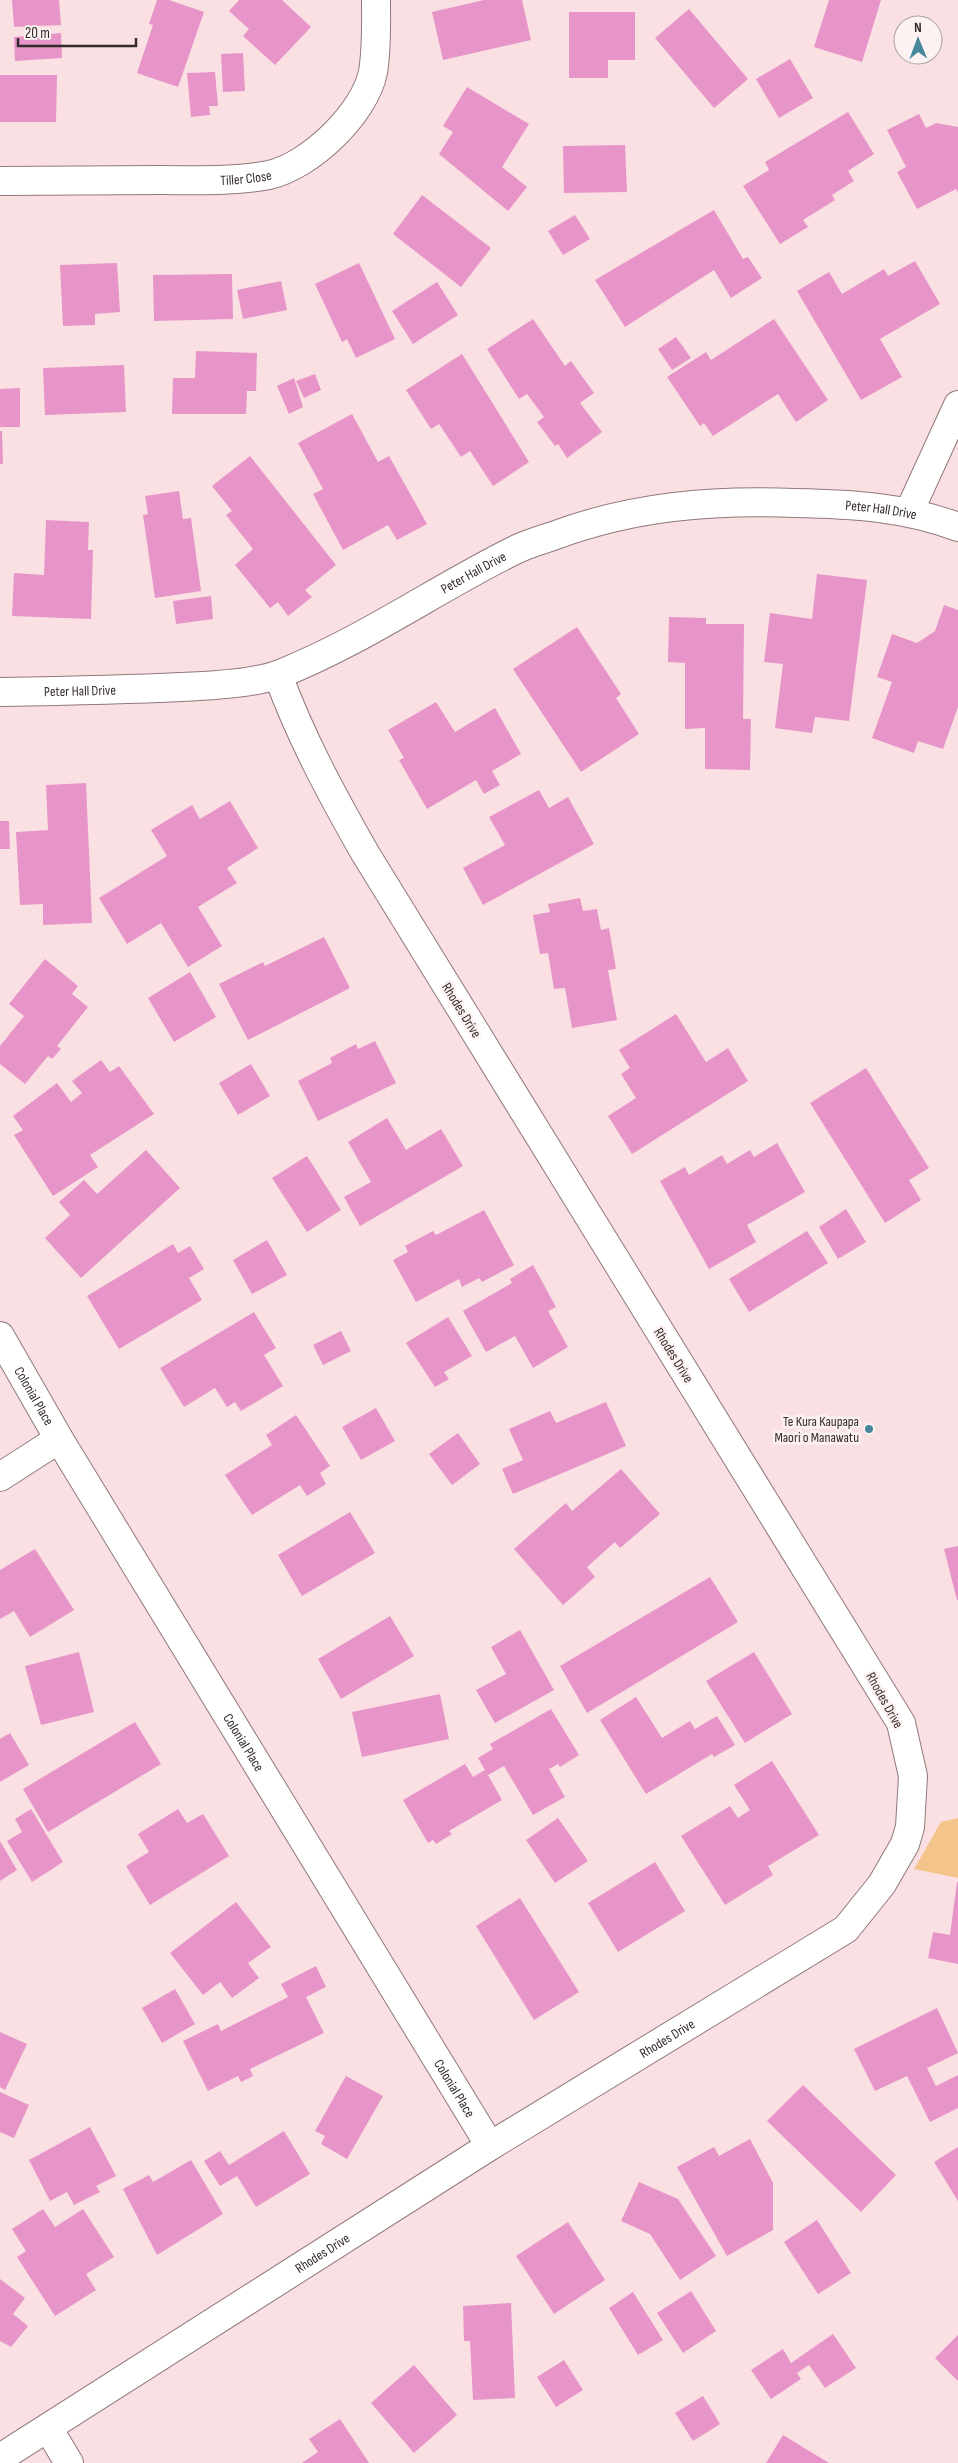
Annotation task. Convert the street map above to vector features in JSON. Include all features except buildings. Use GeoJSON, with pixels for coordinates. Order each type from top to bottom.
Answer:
{"type":"FeatureCollection","features":[{"type":"Feature","properties":{"kind":"street","name":"Tiller Close"},"geometry":{"type":"LineString","coordinates":[[0,181],[229,180],[271,174],[309,157],[360,106],[373,73],[376,39],[376,0]]}},
{"type":"Feature","properties":{"kind":"street"},"geometry":{"type":"LineString","coordinates":[[909,512],[958,405]]}},
{"type":"Feature","properties":{"kind":"street","name":"Peter Hall Drive"},"geometry":{"type":"LineString","coordinates":[[0,692],[111,691],[215,685],[278,675],[367,632],[517,549],[572,529],[617,516],[674,506],[738,501],[858,504],[909,512],[958,527]]}},
{"type":"Feature","properties":{"kind":"street","name":"Rhodes Drive"},"geometry":{"type":"LineString","coordinates":[[0,2458],[490,2146],[846,1929],[882,1884],[905,1844],[910,1827],[913,1776],[901,1723],[365,853],[323,778],[294,718],[278,675]]}},
{"type":"Feature","properties":{"kind":"street","name":"Colonial Place"},"geometry":{"type":"LineString","coordinates":[[0,1336],[59,1438],[490,2146]]}},
{"type":"Feature","properties":{"kind":"street"},"geometry":{"type":"LineString","coordinates":[[0,1477],[59,1438]]}},
{"type":"Feature","properties":{"kind":"street"},"geometry":{"type":"LineString","coordinates":[[48,2428],[69,2463]]}},
{"type":"Feature","properties":{"kind":"shaded area"},"geometry":{"type":"Polygon","coordinates":[[[958,1818],[958,1878],[914,1869],[941,1822],[958,1818]]]}},
{"type":"Feature","properties":{"kind":"place","name":"Te Kura Kaupapa Maori o Manawatu"},"geometry":{"type":"Point","coordinates":[869,1429]}}]}
